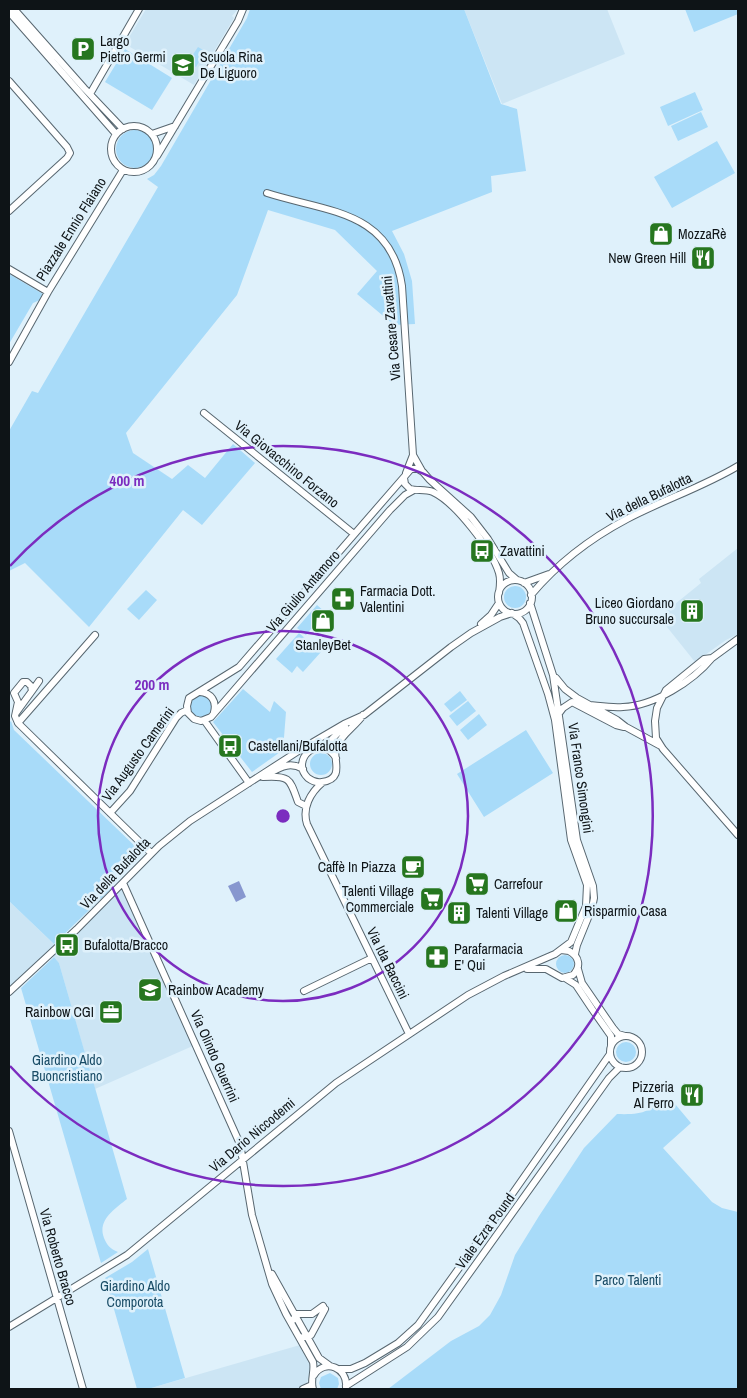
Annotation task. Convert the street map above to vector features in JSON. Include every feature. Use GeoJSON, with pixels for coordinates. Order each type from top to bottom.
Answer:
{"type":"FeatureCollection","features":[{"type":"Feature","properties":{"kind":"street"},"geometry":{"type":"LineString","coordinates":[[14,9],[123,128]]}},
{"type":"Feature","properties":{"kind":"street"},"geometry":{"type":"LineString","coordinates":[[90,94],[139,9]]}},
{"type":"Feature","properties":{"kind":"street"},"geometry":{"type":"LineString","coordinates":[[157,156],[158,148],[156,141],[152,134],[141,127],[123,128],[116,134],[111,147],[111,154],[118,166],[123,170],[129,172],[143,171],[149,168],[157,156],[176,125],[238,21],[243,9]]}},
{"type":"Feature","properties":{"kind":"street"},"geometry":{"type":"LineString","coordinates":[[9,12],[116,134]]}},
{"type":"Feature","properties":{"kind":"street"},"geometry":{"type":"LineString","coordinates":[[9,81],[67,147],[70,153],[67,158],[9,211]]}},
{"type":"Feature","properties":{"kind":"street"},"geometry":{"type":"LineString","coordinates":[[152,134],[176,125]]}},
{"type":"Feature","properties":{"kind":"street","name":"Piazzale Ennio Flaiano"},"geometry":{"type":"LineString","coordinates":[[9,269],[48,292],[123,170]]}},
{"type":"Feature","properties":{"kind":"street","name":"Via Cesare Zavattini"},"geometry":{"type":"LineString","coordinates":[[267,194],[352,217],[378,234],[391,251],[398,267],[402,286],[413,455],[405,476]]}},
{"type":"Feature","properties":{"kind":"street"},"geometry":{"type":"LineString","coordinates":[[9,362],[48,292]]}},
{"type":"Feature","properties":{"kind":"street","name":"Via Giovacchino Forzano"},"geometry":{"type":"LineString","coordinates":[[204,413],[354,534]]}},
{"type":"Feature","properties":{"kind":"street","name":"Via Cesare Zavattini"},"geometry":{"type":"LineString","coordinates":[[413,455],[424,473],[474,520],[509,573],[517,580]]}},
{"type":"Feature","properties":{"kind":"street","name":"Via della Bufalotta"},"geometry":{"type":"LineString","coordinates":[[531,599],[550,573],[620,522],[710,482],[738,466]]}},
{"type":"Feature","properties":{"kind":"street"},"geometry":{"type":"LineString","coordinates":[[415,490],[422,488],[425,484],[424,473],[413,468],[405,476],[407,487],[415,490],[428,491],[439,496],[471,526],[487,549],[498,570],[500,580],[499,593],[499,603],[504,610],[512,613],[523,611],[531,599],[529,589],[524,583],[517,580],[505,583],[499,593]]}},
{"type":"Feature","properties":{"kind":"street","name":"Via Giulio Antamoro"},"geometry":{"type":"LineString","coordinates":[[187,710],[189,698],[239,666],[405,476]]}},
{"type":"Feature","properties":{"kind":"street","name":"Via Giulio Antamoro"},"geometry":{"type":"LineString","coordinates":[[204,720],[214,713],[390,510],[404,496],[415,490]]}},
{"type":"Feature","properties":{"kind":"street","name":"Via della Bufalotta"},"geometry":{"type":"LineString","coordinates":[[524,583],[550,573]]}},
{"type":"Feature","properties":{"kind":"street","name":"Via Franco Simongini"},"geometry":{"type":"LineString","coordinates":[[531,599],[535,621],[554,675],[577,840],[590,874],[594,894],[591,912],[575,954]]}},
{"type":"Feature","properties":{"kind":"street","name":"Via della Bufalotta"},"geometry":{"type":"LineString","coordinates":[[471,633],[488,618],[499,603]]}},
{"type":"Feature","properties":{"kind":"street","name":"Via della Bufalotta"},"geometry":{"type":"LineString","coordinates":[[322,782],[330,779],[335,774],[337,768],[335,751],[341,739],[364,715],[451,646],[502,616],[512,613]]}},
{"type":"Feature","properties":{"kind":"street","name":"Via Franco Simongini"},"geometry":{"type":"LineString","coordinates":[[512,613],[524,623],[555,720],[571,840],[588,892],[586,906],[573,939],[570,944],[557,952]]}},
{"type":"Feature","properties":{"kind":"street"},"geometry":{"type":"LineString","coordinates":[[25,674],[23,682],[14,693],[18,702],[16,718],[18,723],[95,635]]}},
{"type":"Feature","properties":{"kind":"street"},"geometry":{"type":"LineString","coordinates":[[589,705],[623,707],[662,697],[738,640]]}},
{"type":"Feature","properties":{"kind":"street"},"geometry":{"type":"LineString","coordinates":[[534,651],[545,646]]}},
{"type":"Feature","properties":{"kind":"street"},"geometry":{"type":"LineString","coordinates":[[537,659],[545,671],[551,690],[557,695],[616,725],[626,727]]}},
{"type":"Feature","properties":{"kind":"street"},"geometry":{"type":"LineString","coordinates":[[554,675],[568,692],[660,746]]}},
{"type":"Feature","properties":{"kind":"street"},"geometry":{"type":"LineString","coordinates":[[16,714],[39,681]]}},
{"type":"Feature","properties":{"kind":"street"},"geometry":{"type":"LineString","coordinates":[[23,682],[31,684],[32,691]]}},
{"type":"Feature","properties":{"kind":"street"},"geometry":{"type":"LineString","coordinates":[[200,692],[207,693],[213,699],[214,713]]}},
{"type":"Feature","properties":{"kind":"street"},"geometry":{"type":"LineString","coordinates":[[662,697],[657,708],[655,721],[656,738],[660,746],[738,835]]}},
{"type":"Feature","properties":{"kind":"street"},"geometry":{"type":"LineString","coordinates":[[560,712],[564,706],[572,702]]}},
{"type":"Feature","properties":{"kind":"street"},"geometry":{"type":"LineString","coordinates":[[187,710],[194,719],[204,720],[249,783]]}},
{"type":"Feature","properties":{"kind":"street","name":"Via Augusto Camerini"},"geometry":{"type":"LineString","coordinates":[[110,813],[130,791],[176,718],[187,710]]}},
{"type":"Feature","properties":{"kind":"street","name":"Via della Bufalotta"},"geometry":{"type":"LineString","coordinates":[[9,992],[63,943],[151,853],[196,816],[282,760],[364,715]]}},
{"type":"Feature","properties":{"kind":"street","name":"Via della Bufalotta"},"geometry":{"type":"LineString","coordinates":[[282,760],[308,752],[314,748],[323,748],[352,720]]}},
{"type":"Feature","properties":{"kind":"street","name":"Via Augusto Camerini"},"geometry":{"type":"LineString","coordinates":[[18,723],[151,853]]}},
{"type":"Feature","properties":{"kind":"street"},"geometry":{"type":"LineString","coordinates":[[323,748],[332,752],[336,758]]}},
{"type":"Feature","properties":{"kind":"street"},"geometry":{"type":"LineString","coordinates":[[308,752],[302,762],[303,769],[311,780],[322,782]]}},
{"type":"Feature","properties":{"kind":"street","name":"Via della Bufalotta"},"geometry":{"type":"LineString","coordinates":[[249,783],[287,765],[294,765],[303,769]]}},
{"type":"Feature","properties":{"kind":"street"},"geometry":{"type":"LineString","coordinates":[[263,777],[275,776],[287,780],[292,785],[298,802],[306,806],[313,792],[322,782]]}},
{"type":"Feature","properties":{"kind":"street","name":"Via Ida Baccini"},"geometry":{"type":"LineString","coordinates":[[306,806],[306,821],[409,1034]]}},
{"type":"Feature","properties":{"kind":"street","name":"Via Olindo Guerrini"},"geometry":{"type":"LineString","coordinates":[[123,883],[240,1144],[254,1224],[267,1264]]}},
{"type":"Feature","properties":{"kind":"street"},"geometry":{"type":"LineString","coordinates":[[567,950],[575,954],[582,983],[614,1030],[636,1040],[640,1045],[642,1052],[635,1065],[620,1067],[613,1061],[610,1051],[611,1038],[608,1031],[576,985],[554,973],[550,964],[557,952],[567,950]]}},
{"type":"Feature","properties":{"kind":"street","name":"Via Dario Niccodemi"},"geometry":{"type":"LineString","coordinates":[[9,1327],[127,1255],[336,1083],[468,996],[517,970],[557,952]]}},
{"type":"Feature","properties":{"kind":"street"},"geometry":{"type":"LineString","coordinates":[[304,991],[372,958]]}},
{"type":"Feature","properties":{"kind":"street","name":"Via Dario Niccodemi"},"geometry":{"type":"LineString","coordinates":[[517,970],[538,968],[554,973]]}},
{"type":"Feature","properties":{"kind":"street"},"geometry":{"type":"LineString","coordinates":[[565,978],[573,975],[578,970]]}},
{"type":"Feature","properties":{"kind":"street"},"geometry":{"type":"LineString","coordinates":[[610,1051],[615,1040],[625,1036]]}},
{"type":"Feature","properties":{"kind":"street","name":"Viale Ezra Pound"},"geometry":{"type":"LineString","coordinates":[[340,1369],[351,1369],[365,1363],[398,1343],[427,1314],[572,1110],[610,1051]]}},
{"type":"Feature","properties":{"kind":"street","name":"Viale Ezra Pound"},"geometry":{"type":"LineString","coordinates":[[346,1388],[407,1347],[429,1327],[459,1289],[612,1075],[620,1067]]}},
{"type":"Feature","properties":{"kind":"street"},"geometry":{"type":"LineString","coordinates":[[572,1110],[581,1118]]}},
{"type":"Feature","properties":{"kind":"street","name":"Via Roberto Bracco"},"geometry":{"type":"LineString","coordinates":[[9,1131],[83,1389]]}},
{"type":"Feature","properties":{"kind":"street"},"geometry":{"type":"LineString","coordinates":[[508,1200],[518,1207]]}},
{"type":"Feature","properties":{"kind":"street"},"geometry":{"type":"LineString","coordinates":[[267,1264],[319,1358],[330,1366],[340,1369],[345,1377],[346,1388]]}},
{"type":"Feature","properties":{"kind":"street"},"geometry":{"type":"LineString","coordinates":[[267,1264],[272,1284],[291,1324],[313,1362],[312,1387],[304,1389]]}},
{"type":"Feature","properties":{"kind":"street"},"geometry":{"type":"LineString","coordinates":[[291,1324],[298,1314],[312,1314],[324,1308],[311,1335],[299,1337]]}},
{"type":"Feature","properties":{"kind":"street"},"geometry":{"type":"LineString","coordinates":[[313,1376],[320,1368],[330,1366]]}},
{"type":"Feature","properties":{"kind":"shaded area","name":"Scuola Rina De Liguoro"},"geometry":{"type":"Polygon","coordinates":[[[146,9],[238,9],[232,16],[234,18],[194,85],[125,44],[146,9]]]}},
{"type":"Feature","properties":{"kind":"shaded area"},"geometry":{"type":"Polygon","coordinates":[[[464,9],[607,9],[625,54],[502,104],[464,9]]]}},
{"type":"Feature","properties":{"kind":"shaded area"},"geometry":{"type":"Polygon","coordinates":[[[738,548],[738,634],[726,640],[695,662],[659,617],[701,583],[699,579],[738,548]]]}},
{"type":"Feature","properties":{"kind":"shaded area"},"geometry":{"type":"Polygon","coordinates":[[[239,881],[246,897],[236,902],[228,886],[239,881]]]}},
{"type":"Feature","properties":{"kind":"shaded area"},"geometry":{"type":"Polygon","coordinates":[[[122,886],[195,1045],[95,1089],[59,963],[52,955],[122,886]]]}},
{"type":"Feature","properties":{"kind":"shaded area"},"geometry":{"type":"Polygon","coordinates":[[[9,901],[56,946],[9,989],[9,901]]]}},
{"type":"Feature","properties":{"kind":"shaded area"},"geometry":{"type":"Polygon","coordinates":[[[300,1345],[312,1369],[307,1382],[310,1389],[148,1389],[300,1345]]]}},
{"type":"Feature","properties":{"kind":"green space"},"geometry":{"type":"Polygon","coordinates":[[[250,9],[464,9],[501,104],[517,109],[526,171],[491,176],[492,192],[392,231],[404,254],[412,281],[415,324],[394,325],[357,294],[377,271],[335,230],[268,210],[237,295],[126,433],[133,453],[172,479],[188,465],[205,478],[233,444],[255,463],[202,525],[183,510],[89,627],[25,563],[9,571],[9,431],[32,391],[38,393],[158,187],[147,179],[154,175],[161,166],[247,18],[250,9]]]}},
{"type":"Feature","properties":{"kind":"green space"},"geometry":{"type":"Polygon","coordinates":[[[685,9],[738,9],[738,14],[694,32],[685,9]]]}},
{"type":"Feature","properties":{"kind":"green space"},"geometry":{"type":"Polygon","coordinates":[[[198,47],[205,51],[196,67],[188,62],[198,47]]]}},
{"type":"Feature","properties":{"kind":"green space"},"geometry":{"type":"Polygon","coordinates":[[[125,49],[172,78],[152,110],[105,82],[125,49]]]}},
{"type":"Feature","properties":{"kind":"green space"},"geometry":{"type":"Polygon","coordinates":[[[695,92],[703,110],[668,126],[660,107],[695,92]]]}},
{"type":"Feature","properties":{"kind":"green space"},"geometry":{"type":"Polygon","coordinates":[[[701,112],[708,127],[678,141],[671,126],[701,112]]]}},
{"type":"Feature","properties":{"kind":"green space"},"geometry":{"type":"Polygon","coordinates":[[[135,130],[148,136],[154,149],[148,162],[135,168],[122,162],[116,149],[122,136],[135,130]]]}},
{"type":"Feature","properties":{"kind":"green space"},"geometry":{"type":"Polygon","coordinates":[[[717,141],[735,173],[672,208],[654,177],[717,141]]]}},
{"type":"Feature","properties":{"kind":"green space"},"geometry":{"type":"Polygon","coordinates":[[[9,274],[43,294],[40,300],[33,303],[9,344],[9,274]]]}},
{"type":"Feature","properties":{"kind":"green space"},"geometry":{"type":"Polygon","coordinates":[[[515,586],[525,593],[526,597],[519,607],[515,608],[505,601],[504,597],[511,587],[515,586]]]}},
{"type":"Feature","properties":{"kind":"green space"},"geometry":{"type":"Polygon","coordinates":[[[146,590],[157,600],[139,620],[127,609],[146,590]]]}},
{"type":"Feature","properties":{"kind":"green space"},"geometry":{"type":"Polygon","coordinates":[[[317,605],[325,612],[306,635],[297,628],[317,605]]]}},
{"type":"Feature","properties":{"kind":"green space"},"geometry":{"type":"Polygon","coordinates":[[[299,633],[321,652],[303,672],[297,666],[292,673],[276,659],[299,633]]]}},
{"type":"Feature","properties":{"kind":"green space"},"geometry":{"type":"Polygon","coordinates":[[[243,689],[270,712],[274,701],[286,712],[283,750],[252,772],[213,722],[243,689]]]}},
{"type":"Feature","properties":{"kind":"green space"},"geometry":{"type":"Polygon","coordinates":[[[460,691],[467,700],[451,712],[444,704],[460,691]]]}},
{"type":"Feature","properties":{"kind":"green space"},"geometry":{"type":"Polygon","coordinates":[[[201,695],[209,698],[212,706],[209,714],[201,717],[193,714],[190,706],[193,698],[201,695]]]}},
{"type":"Feature","properties":{"kind":"green space"},"geometry":{"type":"Polygon","coordinates":[[[468,701],[476,711],[457,726],[449,716],[468,701]]]}},
{"type":"Feature","properties":{"kind":"green space"},"geometry":{"type":"Polygon","coordinates":[[[479,714],[487,725],[468,740],[460,730],[479,714]]]}},
{"type":"Feature","properties":{"kind":"green space"},"geometry":{"type":"Polygon","coordinates":[[[11,721],[14,730],[138,849],[115,877],[112,888],[54,944],[9,901],[9,723],[11,721]]]}},
{"type":"Feature","properties":{"kind":"green space"},"geometry":{"type":"Polygon","coordinates":[[[526,730],[553,773],[484,817],[457,774],[526,730]]]}},
{"type":"Feature","properties":{"kind":"green space"},"geometry":{"type":"Polygon","coordinates":[[[321,753],[329,756],[332,764],[329,772],[321,775],[313,772],[310,764],[313,756],[321,753]]]}},
{"type":"Feature","properties":{"kind":"green space"},"geometry":{"type":"Polygon","coordinates":[[[561,955],[569,955],[574,960],[572,971],[561,973],[556,968],[556,960],[561,955]]]}},
{"type":"Feature","properties":{"kind":"green space","name":"Giardino Aldo Buoncristiano"},"geometry":{"type":"Polygon","coordinates":[[[54,957],[59,963],[127,1199],[105,1220],[102,1232],[106,1243],[118,1252],[101,1263],[21,988],[54,957]]]}},
{"type":"Feature","properties":{"kind":"green space"},"geometry":{"type":"Polygon","coordinates":[[[626,1042],[633,1045],[636,1052],[633,1059],[626,1062],[619,1059],[616,1052],[619,1045],[626,1042]]]}},
{"type":"Feature","properties":{"kind":"green space","name":"Parco Talenti"},"geometry":{"type":"Polygon","coordinates":[[[670,1098],[691,1123],[663,1148],[712,1202],[722,1208],[738,1212],[738,1389],[388,1389],[451,1341],[479,1326],[490,1315],[501,1295],[515,1255],[584,1148],[617,1114],[634,1114],[645,1111],[670,1098]]]}},
{"type":"Feature","properties":{"kind":"green space","name":"Giardino Aldo Comporota"},"geometry":{"type":"Polygon","coordinates":[[[148,1249],[185,1378],[148,1389],[137,1389],[105,1278],[132,1262],[148,1249]]]}},
{"type":"Feature","properties":{"kind":"green space"},"geometry":{"type":"Polygon","coordinates":[[[330,1373],[338,1378],[339,1384],[337,1389],[321,1389],[319,1383],[321,1377],[330,1373]]]}},
{"type":"Feature","properties":{"kind":"place","name":"Largo Pietro Germi"},"geometry":{"type":"Point","coordinates":[83,49]}},
{"type":"Feature","properties":{"kind":"place","name":"Scuola Rina De Liguoro"},"geometry":{"type":"Point","coordinates":[183,65]}},
{"type":"Feature","properties":{"kind":"place","name":"MozzaRè"},"geometry":{"type":"Point","coordinates":[661,234]}},
{"type":"Feature","properties":{"kind":"place","name":"New Green Hill"},"geometry":{"type":"Point","coordinates":[703,258]}},
{"type":"Feature","properties":{"kind":"place","name":"Zavattini"},"geometry":{"type":"Point","coordinates":[482,551]}},
{"type":"Feature","properties":{"kind":"place","name":"Farmacia Dott. Valentini"},"geometry":{"type":"Point","coordinates":[343,599]}},
{"type":"Feature","properties":{"kind":"place","name":"Liceo Giordano Bruno succursale"},"geometry":{"type":"Point","coordinates":[692,611]}},
{"type":"Feature","properties":{"kind":"place","name":"StanleyBet"},"geometry":{"type":"Point","coordinates":[323,621]}},
{"type":"Feature","properties":{"kind":"place","name":"Castellani/Bufalotta"},"geometry":{"type":"Point","coordinates":[230,746]}},
{"type":"Feature","properties":{"kind":"place","name":"Caffè In Piazza"},"geometry":{"type":"Point","coordinates":[413,867]}},
{"type":"Feature","properties":{"kind":"place","name":"Carrefour"},"geometry":{"type":"Point","coordinates":[477,884]}},
{"type":"Feature","properties":{"kind":"place","name":"Talenti Village Commerciale"},"geometry":{"type":"Point","coordinates":[432,899]}},
{"type":"Feature","properties":{"kind":"place","name":"Risparmio Casa"},"geometry":{"type":"Point","coordinates":[566,911]}},
{"type":"Feature","properties":{"kind":"place","name":"Talenti Village"},"geometry":{"type":"Point","coordinates":[459,913]}},
{"type":"Feature","properties":{"kind":"place","name":"Bufalotta/Bracco"},"geometry":{"type":"Point","coordinates":[67,945]}},
{"type":"Feature","properties":{"kind":"place","name":"Parafarmacia E' Qui"},"geometry":{"type":"Point","coordinates":[437,957]}},
{"type":"Feature","properties":{"kind":"place","name":"Rainbow Academy"},"geometry":{"type":"Point","coordinates":[150,990]}},
{"type":"Feature","properties":{"kind":"place","name":"Rainbow CGI"},"geometry":{"type":"Point","coordinates":[111,1012]}},
{"type":"Feature","properties":{"kind":"place","name":"Pizzeria Al Ferro"},"geometry":{"type":"Point","coordinates":[692,1095]}}]}
